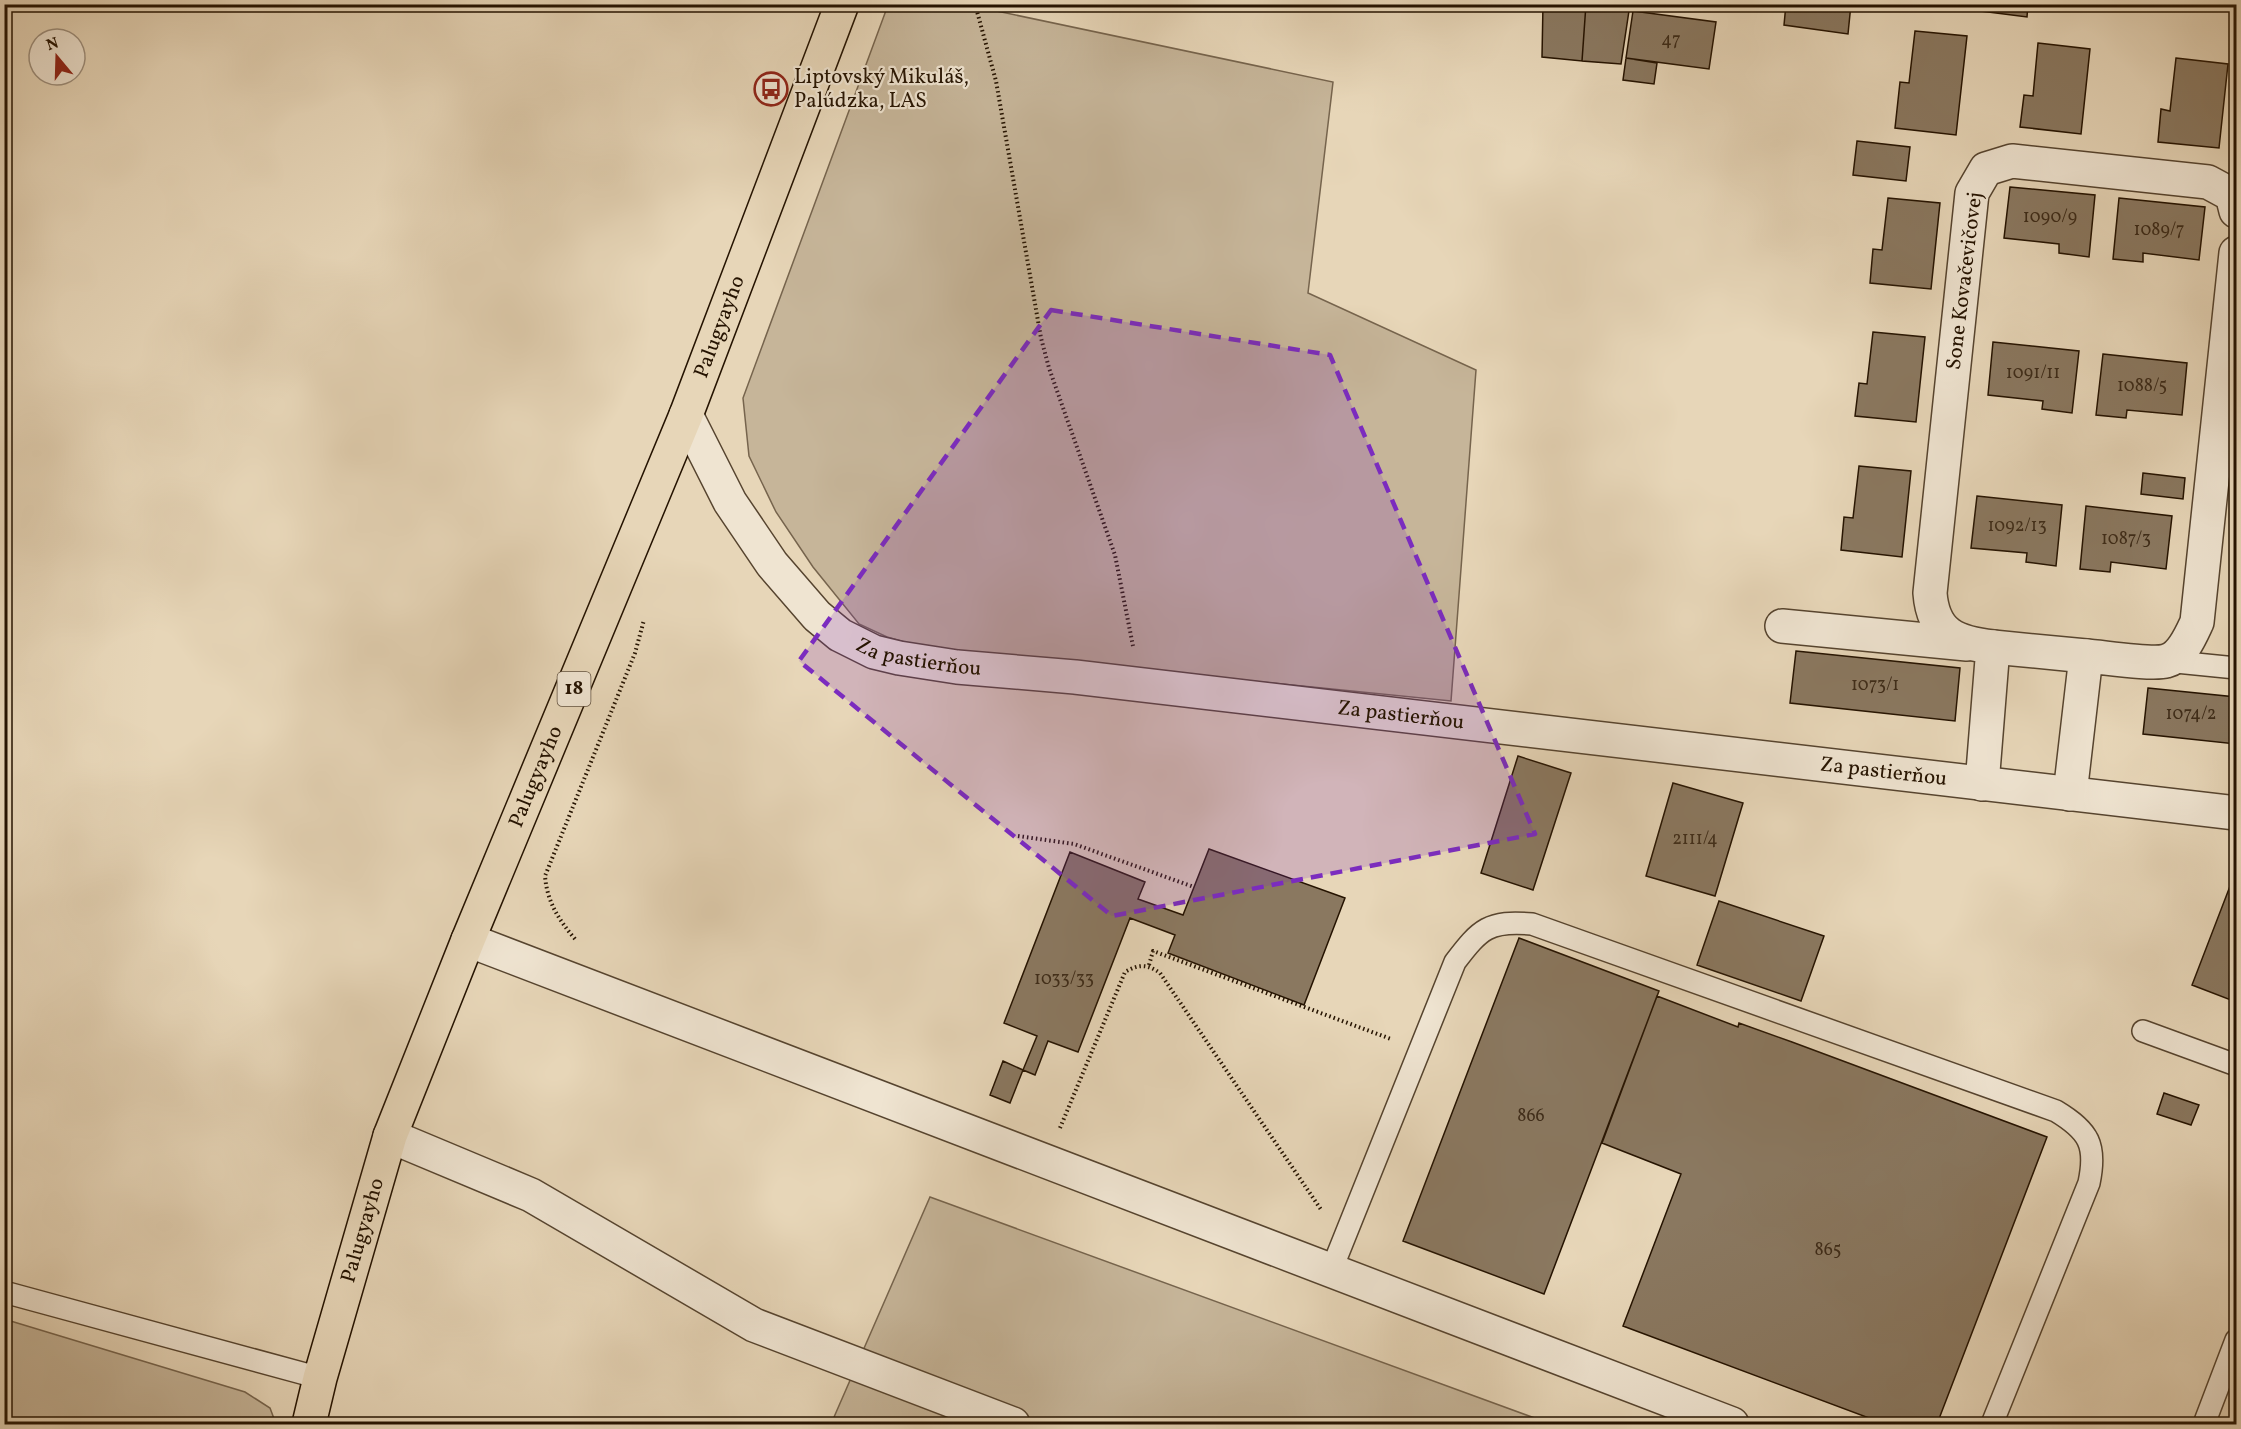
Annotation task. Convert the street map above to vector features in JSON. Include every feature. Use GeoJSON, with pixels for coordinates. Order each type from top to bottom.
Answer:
{"type":"FeatureCollection","features":[{"type":"Feature","properties":{"kind":"main road","name":"Palugyayho"},"geometry":{"type":"LineString","coordinates":[[309,1425],[320,1378],[390,1136],[468,940],[686,415],[842,4]]}},
{"type":"Feature","properties":{"kind":"street","name":"Sone Kovačevičovej"},"geometry":{"type":"LineString","coordinates":[[1981,645],[1942,629],[1931,608],[1929,593],[1972,193],[1986,169],[2012,161],[2208,182],[2232,195],[2236,211]]}},
{"type":"Feature","properties":{"kind":"street"},"geometry":{"type":"LineString","coordinates":[[2166,662],[2179,653],[2192,635],[2197,622],[2236,253]]}},
{"type":"Feature","properties":{"kind":"street","name":"Za pastierňou"},"geometry":{"type":"LineString","coordinates":[[686,415],[730,502],[772,564],[817,616],[840,634],[873,652],[957,667],[1141,685],[2236,813]]}},
{"type":"Feature","properties":{"kind":"street","name":"Sone Kovačevičovej"},"geometry":{"type":"LineString","coordinates":[[1782,626],[2166,662]]}},
{"type":"Feature","properties":{"kind":"street"},"geometry":{"type":"LineString","coordinates":[[1981,645],[1982,784]]}},
{"type":"Feature","properties":{"kind":"street"},"geometry":{"type":"LineString","coordinates":[[2070,794],[2086,656]]}},
{"type":"Feature","properties":{"kind":"street"},"geometry":{"type":"LineString","coordinates":[[468,940],[1046,1162],[1337,1257],[1732,1425]]}},
{"type":"Feature","properties":{"kind":"street"},"geometry":{"type":"LineString","coordinates":[[390,1136],[531,1195],[754,1325],[1013,1425]]}},
{"type":"Feature","properties":{"kind":"lane"},"geometry":{"type":"LineString","coordinates":[[2166,662],[2236,668]]}},
{"type":"Feature","properties":{"kind":"lane"},"geometry":{"type":"LineString","coordinates":[[1337,1257],[1455,962],[1470,942],[1487,928],[1509,922],[1532,924],[2044,1107],[2075,1122],[2090,1141],[2093,1162],[2089,1183],[1992,1425]]}},
{"type":"Feature","properties":{"kind":"lane"},"geometry":{"type":"LineString","coordinates":[[2143,1032],[2236,1065]]}},
{"type":"Feature","properties":{"kind":"lane"},"geometry":{"type":"LineString","coordinates":[[4,1292],[320,1378]]}},
{"type":"Feature","properties":{"kind":"lane"},"geometry":{"type":"LineString","coordinates":[[2204,1425],[2236,1340]]}},
{"type":"Feature","properties":{"kind":"path"},"geometry":{"type":"LineString","coordinates":[[975,4],[996,81],[1041,338],[1049,368],[1115,555],[1141,685]]}},
{"type":"Feature","properties":{"kind":"path"},"geometry":{"type":"LineString","coordinates":[[581,947],[554,911],[546,893],[545,876],[635,653],[645,619]]}},
{"type":"Feature","properties":{"kind":"path"},"geometry":{"type":"LineString","coordinates":[[1018,836],[1074,844],[1194,887]]}},
{"type":"Feature","properties":{"kind":"path"},"geometry":{"type":"LineString","coordinates":[[1149,965],[1153,951],[1420,1049]]}},
{"type":"Feature","properties":{"kind":"path"},"geometry":{"type":"LineString","coordinates":[[1046,1162],[1125,972],[1136,965],[1149,965],[1160,973],[1337,1257]]}},
{"type":"Feature","properties":{"kind":"highlighted area"},"geometry":{"type":"Polygon","coordinates":[[[1051,310],[1330,355],[1535,834],[1112,916],[799,661],[1051,310]]]}},
{"type":"Feature","properties":{"kind":"shaded area"},"geometry":{"type":"Polygon","coordinates":[[[888,5],[968,5],[1333,82],[1308,293],[1476,370],[1451,701],[926,648],[887,637],[859,624],[813,567],[776,512],[749,456],[743,398],[888,5]]]}},
{"type":"Feature","properties":{"kind":"shaded area"},"geometry":{"type":"Polygon","coordinates":[[[930,1197],[1551,1424],[831,1424],[930,1197]]]}},
{"type":"Feature","properties":{"kind":"shaded area"},"geometry":{"type":"Polygon","coordinates":[[[4,1319],[245,1392],[270,1408],[276,1424],[31,1424],[5,1417],[4,1319]]]}},
{"type":"Feature","properties":{"kind":"building"},"geometry":{"type":"Polygon","coordinates":[[[1543,4],[1586,4],[1582,61],[1542,57],[1543,4]]]}},
{"type":"Feature","properties":{"kind":"building"},"geometry":{"type":"Polygon","coordinates":[[[1586,4],[1630,4],[1621,64],[1582,61],[1586,4]]]}},
{"type":"Feature","properties":{"kind":"building"},"geometry":{"type":"Polygon","coordinates":[[[1786,4],[1851,4],[1848,34],[1784,25],[1786,4]]]}},
{"type":"Feature","properties":{"kind":"building"},"geometry":{"type":"Polygon","coordinates":[[[1974,4],[2028,4],[2027,17],[1973,10],[1974,4]]]}},
{"type":"Feature","properties":{"kind":"building"},"geometry":{"type":"Polygon","coordinates":[[[1633,11],[1716,22],[1709,69],[1626,58],[1633,11]]]}},
{"type":"Feature","properties":{"kind":"building"},"geometry":{"type":"Polygon","coordinates":[[[1915,31],[1967,36],[1956,135],[1895,128],[1900,82],[1909,83],[1915,31]]]}},
{"type":"Feature","properties":{"kind":"building"},"geometry":{"type":"Polygon","coordinates":[[[2038,43],[2090,49],[2081,134],[2020,127],[2024,95],[2033,96],[2038,43]]]}},
{"type":"Feature","properties":{"kind":"building"},"geometry":{"type":"Polygon","coordinates":[[[1626,58],[1657,63],[1654,84],[1623,80],[1626,58]]]}},
{"type":"Feature","properties":{"kind":"building"},"geometry":{"type":"Polygon","coordinates":[[[2176,58],[2228,64],[2219,148],[2158,142],[2161,109],[2170,111],[2176,58]]]}},
{"type":"Feature","properties":{"kind":"building"},"geometry":{"type":"Polygon","coordinates":[[[1857,141],[1910,147],[1906,181],[1853,175],[1857,141]]]}},
{"type":"Feature","properties":{"kind":"building"},"geometry":{"type":"Polygon","coordinates":[[[2010,187],[2095,195],[2089,257],[2059,253],[2059,244],[2004,238],[2010,187]]]}},
{"type":"Feature","properties":{"kind":"building"},"geometry":{"type":"Polygon","coordinates":[[[1888,198],[1940,203],[1931,289],[1870,283],[1873,249],[1882,250],[1888,198]]]}},
{"type":"Feature","properties":{"kind":"building"},"geometry":{"type":"Polygon","coordinates":[[[2119,198],[2205,207],[2199,260],[2143,253],[2143,262],[2113,259],[2119,198]]]}},
{"type":"Feature","properties":{"kind":"building"},"geometry":{"type":"Polygon","coordinates":[[[1873,332],[1925,337],[1916,422],[1855,416],[1859,383],[1867,384],[1873,332]]]}},
{"type":"Feature","properties":{"kind":"building"},"geometry":{"type":"Polygon","coordinates":[[[1993,342],[2079,351],[2072,413],[2042,409],[2043,401],[1988,395],[1993,342]]]}},
{"type":"Feature","properties":{"kind":"building"},"geometry":{"type":"Polygon","coordinates":[[[2103,354],[2187,363],[2182,415],[2127,410],[2126,418],[2096,415],[2103,354]]]}},
{"type":"Feature","properties":{"kind":"building"},"geometry":{"type":"Polygon","coordinates":[[[1859,466],[1911,471],[1902,557],[1841,550],[1844,517],[1853,518],[1859,466]]]}},
{"type":"Feature","properties":{"kind":"building"},"geometry":{"type":"Polygon","coordinates":[[[2143,473],[2185,478],[2183,499],[2141,494],[2143,473]]]}},
{"type":"Feature","properties":{"kind":"building"},"geometry":{"type":"Polygon","coordinates":[[[1977,496],[2062,505],[2056,566],[2026,562],[2027,553],[1971,548],[1977,496]]]}},
{"type":"Feature","properties":{"kind":"building"},"geometry":{"type":"Polygon","coordinates":[[[2086,506],[2172,516],[2166,569],[2111,562],[2110,572],[2080,569],[2086,506]]]}},
{"type":"Feature","properties":{"kind":"building"},"geometry":{"type":"Polygon","coordinates":[[[2236,548],[2236,593],[2232,592],[2236,548]]]}},
{"type":"Feature","properties":{"kind":"building"},"geometry":{"type":"Polygon","coordinates":[[[1796,651],[1960,668],[1955,721],[1790,703],[1796,651]]]}},
{"type":"Feature","properties":{"kind":"building"},"geometry":{"type":"Polygon","coordinates":[[[2148,688],[2236,697],[2236,744],[2143,734],[2148,688]]]}},
{"type":"Feature","properties":{"kind":"building"},"geometry":{"type":"Polygon","coordinates":[[[1518,756],[1571,773],[1533,890],[1481,873],[1518,756]]]}},
{"type":"Feature","properties":{"kind":"building"},"geometry":{"type":"Polygon","coordinates":[[[1673,783],[1743,803],[1715,896],[1646,876],[1673,783]]]}},
{"type":"Feature","properties":{"kind":"building"},"geometry":{"type":"Polygon","coordinates":[[[1209,849],[1345,898],[1304,1005],[1168,953],[1175,935],[1130,918],[1078,1052],[1048,1041],[1035,1075],[1023,1070],[1037,1036],[1004,1023],[1070,852],[1145,882],[1138,899],[1183,915],[1209,849]]]}},
{"type":"Feature","properties":{"kind":"building"},"geometry":{"type":"Polygon","coordinates":[[[2232,881],[2236,883],[2236,1002],[2192,985],[2232,881]]]}},
{"type":"Feature","properties":{"kind":"building"},"geometry":{"type":"Polygon","coordinates":[[[1719,901],[1824,936],[1801,1001],[1697,965],[1719,901]]]}},
{"type":"Feature","properties":{"kind":"building"},"geometry":{"type":"Polygon","coordinates":[[[1519,938],[1659,991],[1544,1294],[1403,1241],[1519,938]]]}},
{"type":"Feature","properties":{"kind":"building"},"geometry":{"type":"Polygon","coordinates":[[[1657,996],[1738,1027],[1739,1023],[1792,1042],[2047,1137],[1937,1424],[1885,1424],[1623,1326],[1681,1174],[1602,1143],[1657,996]]]}},
{"type":"Feature","properties":{"kind":"building"},"geometry":{"type":"Polygon","coordinates":[[[1003,1061],[1023,1070],[1010,1103],[990,1095],[1003,1061]]]}},
{"type":"Feature","properties":{"kind":"building"},"geometry":{"type":"Polygon","coordinates":[[[2164,1093],[2199,1105],[2191,1125],[2157,1114],[2164,1093]]]}},
{"type":"Feature","properties":{"kind":"place","name":"Liptovský Mikuláš, Palúdzka, LAS"},"geometry":{"type":"Point","coordinates":[771,89]}}]}
